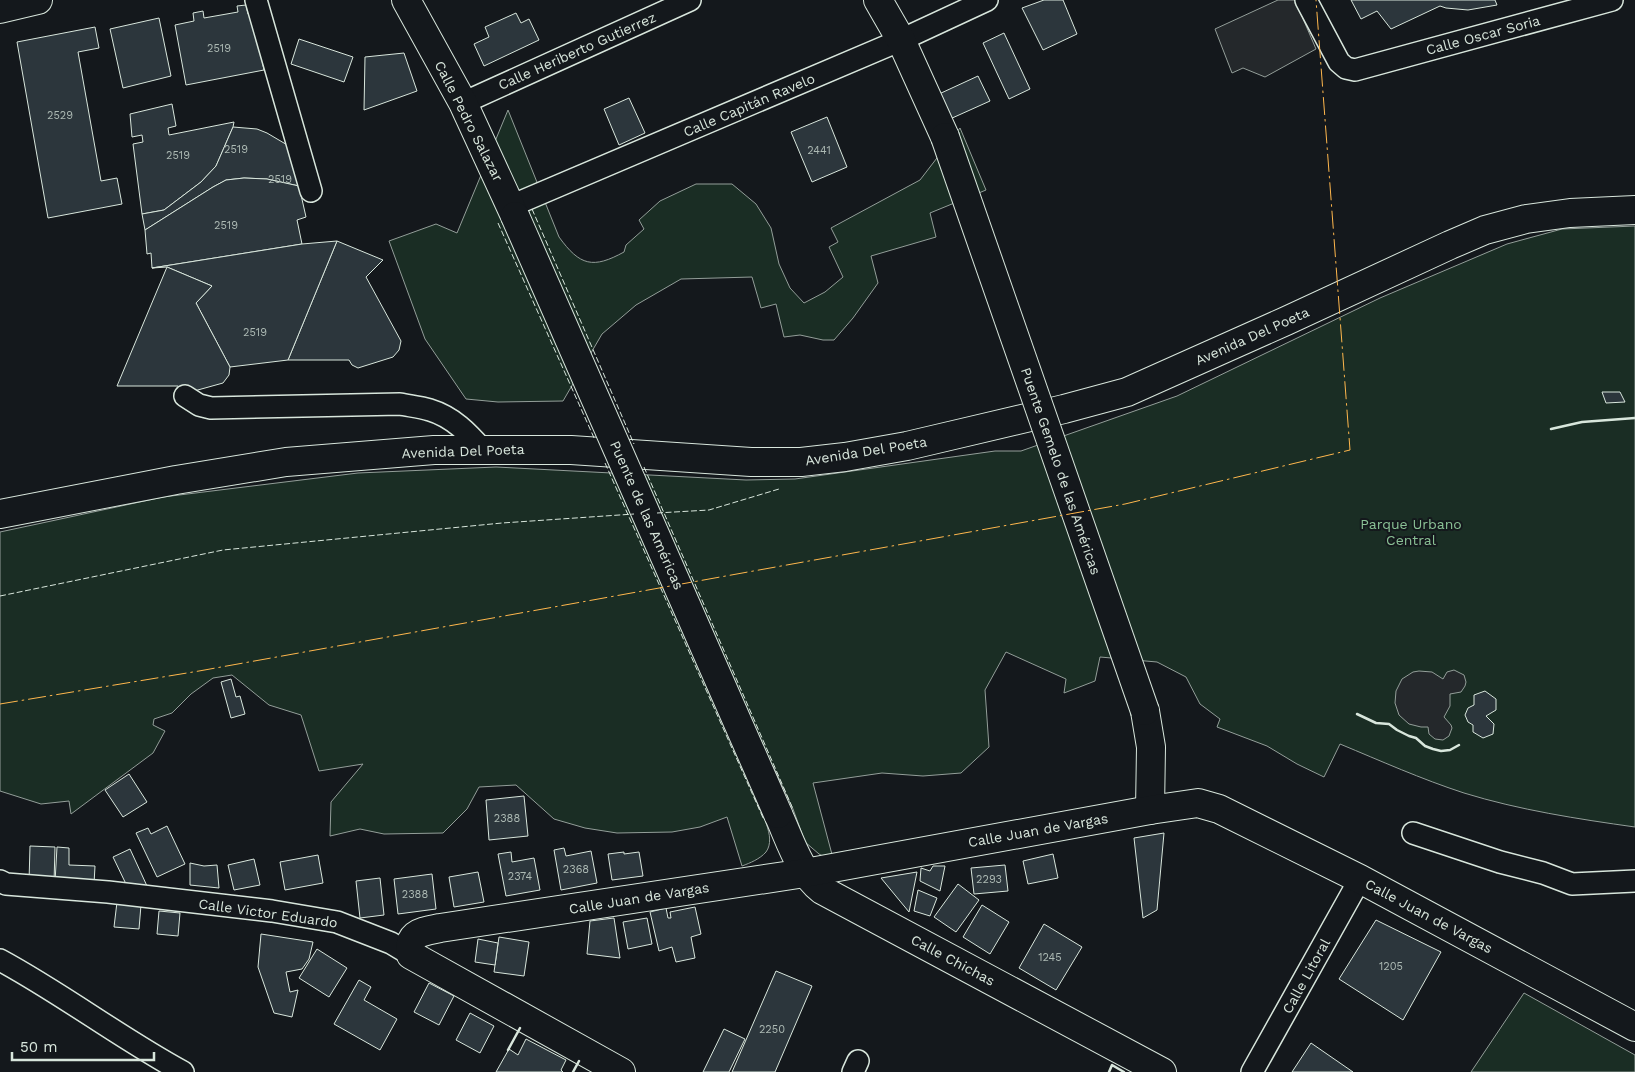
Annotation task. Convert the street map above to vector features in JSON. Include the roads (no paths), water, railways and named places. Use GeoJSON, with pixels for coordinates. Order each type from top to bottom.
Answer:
{"type":"FeatureCollection","features":[{"type":"Feature","properties":{"kind":"main road"},"geometry":{"type":"LineString","coordinates":[[0,9],[38,0]]}},
{"type":"Feature","properties":{"kind":"main road","name":"Calle Pedro Salazar"},"geometry":{"type":"LineString","coordinates":[[406,0],[463,103],[513,211]]}},
{"type":"Feature","properties":{"kind":"main road","name":"Puente Gemelo de las Américas"},"geometry":{"type":"LineString","coordinates":[[878,0],[901,40],[945,137],[1145,711],[1151,747],[1150,810]]}},
{"type":"Feature","properties":{"kind":"main road","name":"Avenida Del Poeta"},"geometry":{"type":"LineString","coordinates":[[0,514],[176,480],[286,462],[434,450],[571,450],[751,462],[802,462],[845,457],[907,446],[1127,392],[1485,230],[1535,218],[1570,213],[1635,210]]}},
{"type":"Feature","properties":{"kind":"main road","name":"Puente de las Américas"},"geometry":{"type":"LineString","coordinates":[[513,211],[778,814]]}},
{"type":"Feature","properties":{"kind":"main road","name":"Calle Juan de Vargas"},"geometry":{"type":"LineString","coordinates":[[411,956],[411,941],[415,935],[422,932],[805,873],[1150,810],[1198,803],[1219,809],[1360,879],[1635,1027]]}},
{"type":"Feature","properties":{"kind":"main road","name":"Calle Chichas"},"geometry":{"type":"LineString","coordinates":[[778,814],[805,873],[822,890],[1162,1072]]}},
{"type":"Feature","properties":{"kind":"main road","name":"Calle Victor Eduardo"},"geometry":{"type":"LineString","coordinates":[[411,956],[621,1072]]}},
{"type":"Feature","properties":{"kind":"street"},"geometry":{"type":"LineString","coordinates":[[256,0],[311,191]]}},
{"type":"Feature","properties":{"kind":"street","name":"Calle Heriberto Gutierrez"},"geometry":{"type":"LineString","coordinates":[[463,103],[690,0]]}},
{"type":"Feature","properties":{"kind":"street","name":"Calle Capitán Ravelo"},"geometry":{"type":"LineString","coordinates":[[513,211],[901,40],[987,0]]}},
{"type":"Feature","properties":{"kind":"street","name":"Calle Oscar Soria"},"geometry":{"type":"LineString","coordinates":[[1306,0],[1338,62],[1346,68],[1355,70],[1612,0]]}},
{"type":"Feature","properties":{"kind":"street"},"geometry":{"type":"LineString","coordinates":[[185,396],[199,405],[211,408],[400,404],[430,410],[445,416],[462,428],[483,450]]}},
{"type":"Feature","properties":{"kind":"street"},"geometry":{"type":"LineString","coordinates":[[1413,832],[1572,884],[1635,881]]}},
{"type":"Feature","properties":{"kind":"street","name":"Calle Litoral"},"geometry":{"type":"LineString","coordinates":[[1252,1072],[1360,879]]}},
{"type":"Feature","properties":{"kind":"street","name":"Calle Victor Eduardo"},"geometry":{"type":"LineString","coordinates":[[0,881],[6,884],[108,892],[234,907],[337,922],[391,943],[411,956]]}},
{"type":"Feature","properties":{"kind":"street"},"geometry":{"type":"LineString","coordinates":[[0,960],[32,978],[151,1055],[183,1072]]}},
{"type":"Feature","properties":{"kind":"park label","name":"Parque Urbano Central"},"geometry":{"type":"Point","coordinates":[1411,532]}}]}
